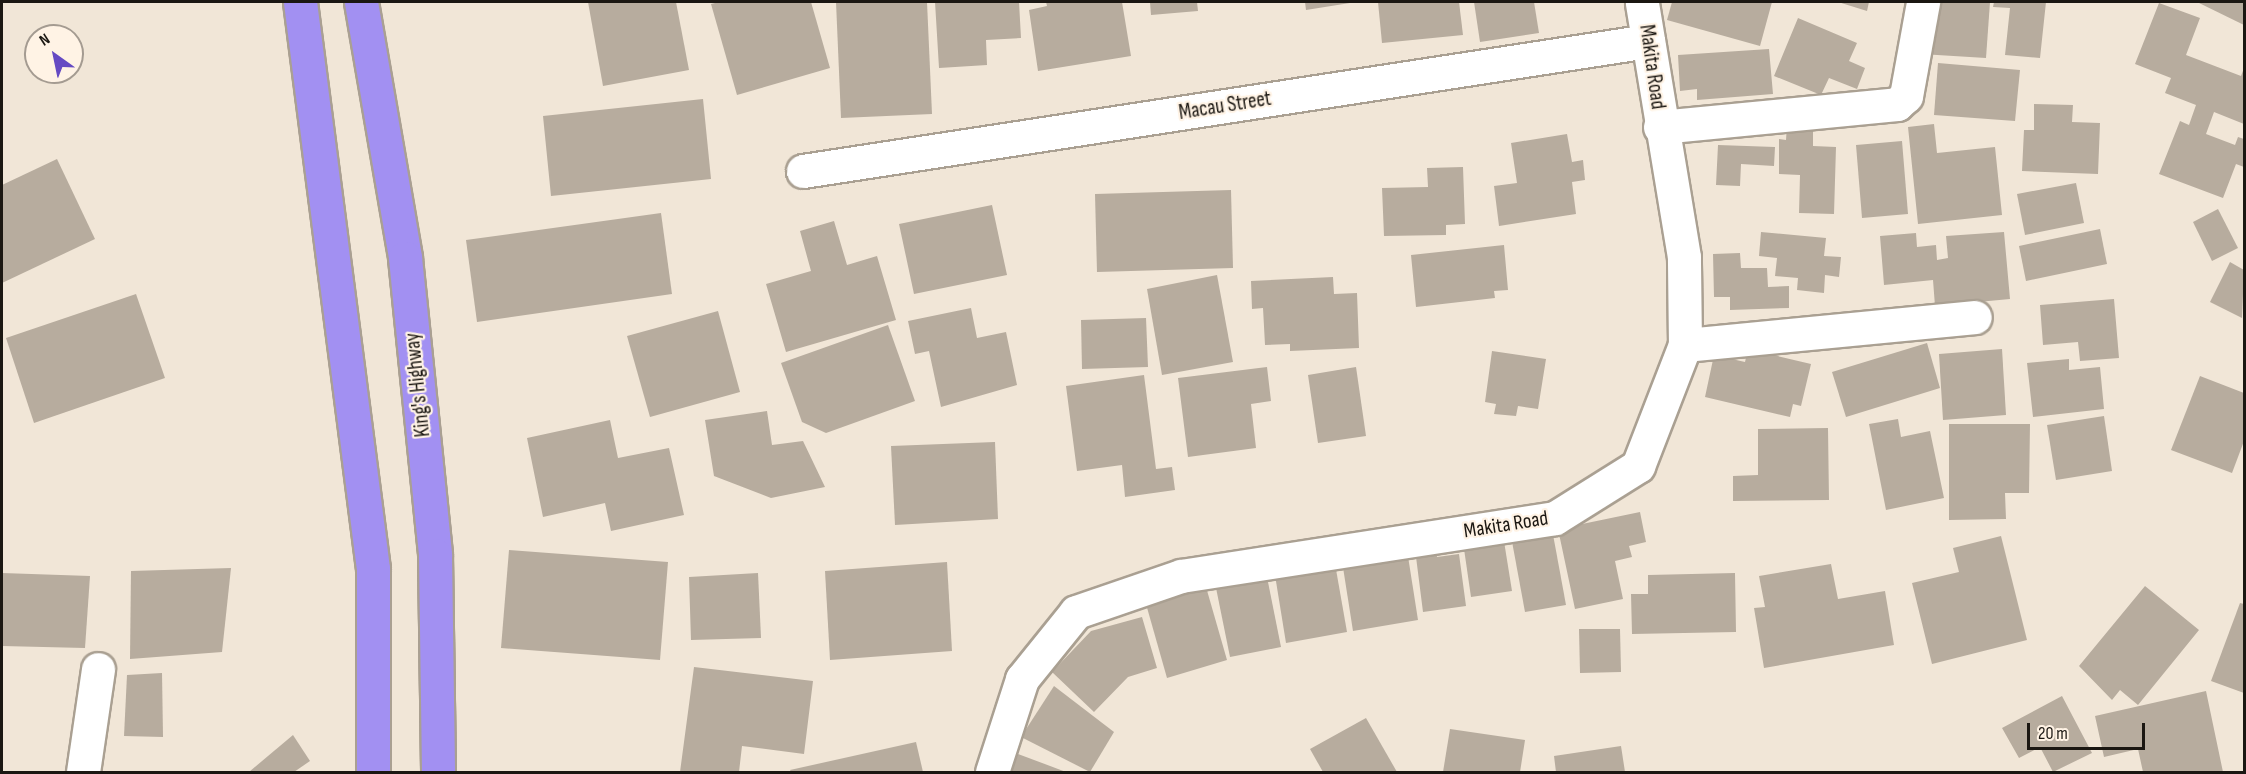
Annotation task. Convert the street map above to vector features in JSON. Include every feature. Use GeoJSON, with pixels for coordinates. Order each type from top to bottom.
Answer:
{"type":"FeatureCollection","features":[{"type":"Feature","properties":{"kind":"highway","name":"King's Highway"},"geometry":{"type":"LineString","coordinates":[[361,2],[405,258],[434,543],[438,772]]}},
{"type":"Feature","properties":{"kind":"highway"},"geometry":{"type":"LineString","coordinates":[[297,6],[373,569],[373,772]]}},
{"type":"Feature","properties":{"kind":"street","name":"Makita Road"},"geometry":{"type":"LineString","coordinates":[[992,772],[1022,679],[1076,612],[1181,576],[1555,518],[1638,466],[1685,345],[1684,257],[1660,127],[1642,2]]}},
{"type":"Feature","properties":{"kind":"street"},"geometry":{"type":"LineString","coordinates":[[1660,127],[1897,104],[1906,96],[1923,2]]}},
{"type":"Feature","properties":{"kind":"street","name":"Macau Street"},"geometry":{"type":"LineString","coordinates":[[803,171],[1648,41]]}},
{"type":"Feature","properties":{"kind":"street"},"geometry":{"type":"LineString","coordinates":[[1685,345],[1975,317]]}},
{"type":"Feature","properties":{"kind":"street"},"geometry":{"type":"LineString","coordinates":[[83,772],[98,669]]}},
{"type":"Feature","properties":{"kind":"building"},"geometry":{"type":"Polygon","coordinates":[[[588,2],[676,2],[689,70],[603,86],[588,2]]]}},
{"type":"Feature","properties":{"kind":"building"},"geometry":{"type":"Polygon","coordinates":[[[719,2],[811,2],[830,68],[737,95],[711,4],[719,2]]]}},
{"type":"Feature","properties":{"kind":"building"},"geometry":{"type":"Polygon","coordinates":[[[836,2],[927,2],[932,114],[841,118],[836,2]]]}},
{"type":"Feature","properties":{"kind":"building"},"geometry":{"type":"Polygon","coordinates":[[[935,2],[1019,2],[1021,38],[986,40],[987,65],[939,68],[935,2]]]}},
{"type":"Feature","properties":{"kind":"building"},"geometry":{"type":"Polygon","coordinates":[[[1046,2],[1122,2],[1131,56],[1038,71],[1029,10],[1047,6],[1046,2]]]}},
{"type":"Feature","properties":{"kind":"building"},"geometry":{"type":"Polygon","coordinates":[[[1150,2],[1197,2],[1198,11],[1151,15],[1150,2]]]}},
{"type":"Feature","properties":{"kind":"building"},"geometry":{"type":"Polygon","coordinates":[[[1305,2],[1350,2],[1350,3],[1306,10],[1305,2]]]}},
{"type":"Feature","properties":{"kind":"building"},"geometry":{"type":"Polygon","coordinates":[[[1378,2],[1459,2],[1463,35],[1382,43],[1378,2]]]}},
{"type":"Feature","properties":{"kind":"building"},"geometry":{"type":"Polygon","coordinates":[[[1474,2],[1534,2],[1539,33],[1480,42],[1474,2]]]}},
{"type":"Feature","properties":{"kind":"building"},"geometry":{"type":"Polygon","coordinates":[[[1672,2],[1772,2],[1760,46],[1667,20],[1672,2]]]}},
{"type":"Feature","properties":{"kind":"building"},"geometry":{"type":"Polygon","coordinates":[[[1838,2],[1869,2],[1867,11],[1838,2]]]}},
{"type":"Feature","properties":{"kind":"building"},"geometry":{"type":"Polygon","coordinates":[[[1925,2],[1990,2],[1986,58],[1921,54],[1925,2]]]}},
{"type":"Feature","properties":{"kind":"building"},"geometry":{"type":"Polygon","coordinates":[[[1994,2],[2046,2],[2040,58],[2005,55],[2010,8],[1993,7],[1994,2]]]}},
{"type":"Feature","properties":{"kind":"building"},"geometry":{"type":"Polygon","coordinates":[[[2197,2],[2244,2],[2244,25],[2197,2]]]}},
{"type":"Feature","properties":{"kind":"building"},"geometry":{"type":"Polygon","coordinates":[[[2159,3],[2200,18],[2186,55],[2241,76],[2244,68],[2244,124],[2214,112],[2206,134],[2235,145],[2238,137],[2244,139],[2244,167],[2236,164],[2223,198],[2159,174],[2180,121],[2189,125],[2196,105],[2165,93],[2171,78],[2135,64],[2159,3]]]}},
{"type":"Feature","properties":{"kind":"building"},"geometry":{"type":"Polygon","coordinates":[[[1798,18],[1857,43],[1849,61],[1865,68],[1857,89],[1829,78],[1821,95],[1774,76],[1798,18]]]}},
{"type":"Feature","properties":{"kind":"building"},"geometry":{"type":"Polygon","coordinates":[[[1769,49],[1773,94],[1697,100],[1697,89],[1680,91],[1678,55],[1769,49]]]}},
{"type":"Feature","properties":{"kind":"building"},"geometry":{"type":"Polygon","coordinates":[[[1938,63],[2020,70],[2015,121],[1934,115],[1938,63]]]}},
{"type":"Feature","properties":{"kind":"building"},"geometry":{"type":"Polygon","coordinates":[[[703,99],[711,179],[551,196],[543,116],[703,99]]]}},
{"type":"Feature","properties":{"kind":"building"},"geometry":{"type":"Polygon","coordinates":[[[2034,104],[2073,105],[2072,122],[2100,123],[2098,174],[2022,171],[2024,130],[2034,130],[2034,104]]]}},
{"type":"Feature","properties":{"kind":"building"},"geometry":{"type":"Polygon","coordinates":[[[1934,124],[1937,153],[1995,147],[2002,215],[1918,224],[1908,127],[1934,124]]]}},
{"type":"Feature","properties":{"kind":"building"},"geometry":{"type":"Polygon","coordinates":[[[1787,125],[1813,125],[1813,146],[1836,147],[1834,214],[1799,213],[1800,175],[1779,174],[1779,139],[1786,140],[1787,125]]]}},
{"type":"Feature","properties":{"kind":"building"},"geometry":{"type":"Polygon","coordinates":[[[1567,134],[1572,162],[1583,160],[1585,180],[1572,182],[1576,214],[1499,226],[1494,186],[1517,183],[1511,143],[1567,134]]]}},
{"type":"Feature","properties":{"kind":"building"},"geometry":{"type":"Polygon","coordinates":[[[1902,141],[1908,214],[1862,218],[1856,145],[1902,141]]]}},
{"type":"Feature","properties":{"kind":"building"},"geometry":{"type":"Polygon","coordinates":[[[1718,145],[1775,147],[1774,166],[1741,164],[1740,186],[1716,185],[1718,145]]]}},
{"type":"Feature","properties":{"kind":"building"},"geometry":{"type":"Polygon","coordinates":[[[57,159],[95,239],[2,283],[2,185],[57,159]]]}},
{"type":"Feature","properties":{"kind":"building"},"geometry":{"type":"Polygon","coordinates":[[[1463,167],[1465,224],[1446,225],[1446,235],[1384,236],[1382,188],[1428,187],[1427,168],[1463,167]]]}},
{"type":"Feature","properties":{"kind":"building"},"geometry":{"type":"Polygon","coordinates":[[[2076,183],[2084,223],[2025,235],[2017,194],[2076,183]]]}},
{"type":"Feature","properties":{"kind":"building"},"geometry":{"type":"Polygon","coordinates":[[[1231,190],[1233,268],[1097,272],[1095,194],[1231,190]]]}},
{"type":"Feature","properties":{"kind":"building"},"geometry":{"type":"Polygon","coordinates":[[[992,205],[1007,275],[914,294],[899,224],[992,205]]]}},
{"type":"Feature","properties":{"kind":"building"},"geometry":{"type":"Polygon","coordinates":[[[2218,209],[2238,248],[2212,261],[2193,222],[2218,209]]]}},
{"type":"Feature","properties":{"kind":"building"},"geometry":{"type":"Polygon","coordinates":[[[661,213],[672,294],[477,322],[466,240],[661,213]]]}},
{"type":"Feature","properties":{"kind":"building"},"geometry":{"type":"Polygon","coordinates":[[[834,221],[847,265],[877,256],[896,320],[786,352],[766,284],[811,271],[800,231],[834,221]]]}},
{"type":"Feature","properties":{"kind":"building"},"geometry":{"type":"Polygon","coordinates":[[[2100,229],[2107,264],[2026,281],[2019,246],[2100,229]]]}},
{"type":"Feature","properties":{"kind":"building"},"geometry":{"type":"Polygon","coordinates":[[[1761,232],[1826,238],[1824,256],[1841,257],[1839,277],[1825,275],[1824,293],[1797,290],[1798,278],[1775,276],[1777,258],[1759,256],[1761,232]]]}},
{"type":"Feature","properties":{"kind":"building"},"geometry":{"type":"Polygon","coordinates":[[[2004,232],[2010,299],[1935,306],[1933,280],[1884,285],[1880,236],[1916,233],[1917,247],[1936,245],[1937,260],[1948,258],[1946,236],[2004,232]]]}},
{"type":"Feature","properties":{"kind":"building"},"geometry":{"type":"Polygon","coordinates":[[[1504,245],[1508,290],[1494,291],[1495,298],[1416,307],[1411,255],[1504,245]]]}},
{"type":"Feature","properties":{"kind":"building"},"geometry":{"type":"Polygon","coordinates":[[[1740,253],[1741,268],[1767,268],[1768,287],[1789,286],[1789,308],[1730,310],[1730,297],[1714,297],[1713,254],[1740,253]]]}},
{"type":"Feature","properties":{"kind":"building"},"geometry":{"type":"Polygon","coordinates":[[[2230,262],[2244,270],[2242,318],[2210,302],[2230,262]]]}},
{"type":"Feature","properties":{"kind":"building"},"geometry":{"type":"Polygon","coordinates":[[[1217,275],[1233,362],[1162,375],[1147,289],[1217,275]]]}},
{"type":"Feature","properties":{"kind":"building"},"geometry":{"type":"Polygon","coordinates":[[[1333,277],[1334,294],[1357,293],[1359,348],[1290,351],[1290,344],[1265,345],[1263,308],[1252,309],[1251,281],[1333,277]]]}},
{"type":"Feature","properties":{"kind":"building"},"geometry":{"type":"Polygon","coordinates":[[[136,294],[165,378],[34,423],[6,338],[136,294]]]}},
{"type":"Feature","properties":{"kind":"building"},"geometry":{"type":"Polygon","coordinates":[[[2114,299],[2119,358],[2080,361],[2078,342],[2043,345],[2040,305],[2114,299]]]}},
{"type":"Feature","properties":{"kind":"building"},"geometry":{"type":"Polygon","coordinates":[[[971,308],[977,338],[1006,332],[1017,385],[941,407],[929,351],[915,354],[908,321],[971,308]]]}},
{"type":"Feature","properties":{"kind":"building"},"geometry":{"type":"Polygon","coordinates":[[[718,311],[740,392],[650,417],[627,336],[718,311]]]}},
{"type":"Feature","properties":{"kind":"building"},"geometry":{"type":"Polygon","coordinates":[[[1146,318],[1148,367],[1082,369],[1081,320],[1146,318]]]}},
{"type":"Feature","properties":{"kind":"building"},"geometry":{"type":"Polygon","coordinates":[[[888,325],[915,401],[826,433],[802,422],[781,363],[888,325]]]}},
{"type":"Feature","properties":{"kind":"building"},"geometry":{"type":"Polygon","coordinates":[[[1927,343],[1940,388],[1846,417],[1832,372],[1927,343]]]}},
{"type":"Feature","properties":{"kind":"building"},"geometry":{"type":"Polygon","coordinates":[[[1748,349],[1811,364],[1801,406],[1793,404],[1790,417],[1705,397],[1714,355],[1745,362],[1748,349]]]}},
{"type":"Feature","properties":{"kind":"building"},"geometry":{"type":"Polygon","coordinates":[[[2002,349],[2006,415],[1943,420],[1939,354],[2002,349]]]}},
{"type":"Feature","properties":{"kind":"building"},"geometry":{"type":"Polygon","coordinates":[[[1492,351],[1546,359],[1538,409],[1518,406],[1516,416],[1494,414],[1496,404],[1485,402],[1492,351]]]}},
{"type":"Feature","properties":{"kind":"building"},"geometry":{"type":"Polygon","coordinates":[[[2069,359],[2069,370],[2100,367],[2104,409],[2033,417],[2027,363],[2069,359]]]}},
{"type":"Feature","properties":{"kind":"building"},"geometry":{"type":"Polygon","coordinates":[[[1267,367],[1271,401],[1251,404],[1256,448],[1188,457],[1178,378],[1267,367]]]}},
{"type":"Feature","properties":{"kind":"building"},"geometry":{"type":"Polygon","coordinates":[[[1356,367],[1366,436],[1318,443],[1308,375],[1356,367]]]}},
{"type":"Feature","properties":{"kind":"building"},"geometry":{"type":"Polygon","coordinates":[[[1144,375],[1156,469],[1172,467],[1175,490],[1125,497],[1122,465],[1077,471],[1066,386],[1144,375]]]}},
{"type":"Feature","properties":{"kind":"building"},"geometry":{"type":"Polygon","coordinates":[[[2200,376],[2244,393],[2244,441],[2232,473],[2171,450],[2200,376]]]}},
{"type":"Feature","properties":{"kind":"building"},"geometry":{"type":"Polygon","coordinates":[[[767,411],[772,445],[803,441],[825,487],[771,498],[714,476],[705,420],[767,411]]]}},
{"type":"Feature","properties":{"kind":"building"},"geometry":{"type":"Polygon","coordinates":[[[2104,416],[2112,471],[2056,480],[2047,425],[2104,416]]]}},
{"type":"Feature","properties":{"kind":"building"},"geometry":{"type":"Polygon","coordinates":[[[1898,419],[1901,437],[1930,431],[1944,498],[1886,510],[1869,424],[1898,419]]]}},
{"type":"Feature","properties":{"kind":"building"},"geometry":{"type":"Polygon","coordinates":[[[610,420],[618,458],[669,448],[684,515],[611,531],[605,503],[543,517],[527,438],[610,420]]]}},
{"type":"Feature","properties":{"kind":"building"},"geometry":{"type":"Polygon","coordinates":[[[1949,424],[2030,424],[2029,493],[2005,493],[2006,519],[1949,520],[1949,424]]]}},
{"type":"Feature","properties":{"kind":"building"},"geometry":{"type":"Polygon","coordinates":[[[1828,428],[1829,500],[1733,501],[1733,476],[1758,475],[1758,429],[1828,428]]]}},
{"type":"Feature","properties":{"kind":"building"},"geometry":{"type":"Polygon","coordinates":[[[995,442],[998,519],[895,525],[891,446],[995,442]]]}},
{"type":"Feature","properties":{"kind":"building"},"geometry":{"type":"Polygon","coordinates":[[[1640,512],[1646,542],[1629,546],[1632,557],[1615,561],[1623,599],[1575,609],[1558,529],[1640,512]]]}},
{"type":"Feature","properties":{"kind":"building"},"geometry":{"type":"Polygon","coordinates":[[[1552,529],[1566,605],[1525,612],[1511,536],[1552,529]]]}},
{"type":"Feature","properties":{"kind":"building"},"geometry":{"type":"Polygon","coordinates":[[[1503,535],[1512,591],[1471,597],[1463,542],[1503,535]]]}},
{"type":"Feature","properties":{"kind":"building"},"geometry":{"type":"Polygon","coordinates":[[[2001,536],[2027,640],[1932,664],[1912,583],[1959,572],[1953,548],[2001,536]]]}},
{"type":"Feature","properties":{"kind":"building"},"geometry":{"type":"Polygon","coordinates":[[[1436,546],[1437,557],[1459,554],[1466,606],[1423,612],[1415,549],[1436,546]]]}},
{"type":"Feature","properties":{"kind":"building"},"geometry":{"type":"Polygon","coordinates":[[[509,550],[668,562],[660,660],[501,648],[509,550]]]}},
{"type":"Feature","properties":{"kind":"building"},"geometry":{"type":"Polygon","coordinates":[[[1407,550],[1418,620],[1353,631],[1342,561],[1407,550]]]}},
{"type":"Feature","properties":{"kind":"building"},"geometry":{"type":"Polygon","coordinates":[[[1334,558],[1347,632],[1286,643],[1274,569],[1334,558]]]}},
{"type":"Feature","properties":{"kind":"building"},"geometry":{"type":"Polygon","coordinates":[[[947,562],[952,651],[830,660],[825,571],[947,562]]]}},
{"type":"Feature","properties":{"kind":"building"},"geometry":{"type":"Polygon","coordinates":[[[1831,564],[1838,599],[1885,591],[1894,645],[1764,668],[1754,608],[1765,607],[1759,576],[1831,564]]]}},
{"type":"Feature","properties":{"kind":"building"},"geometry":{"type":"Polygon","coordinates":[[[1265,567],[1281,647],[1230,657],[1214,578],[1265,567]]]}},
{"type":"Feature","properties":{"kind":"building"},"geometry":{"type":"Polygon","coordinates":[[[231,568],[222,652],[130,659],[131,571],[231,568]]]}},
{"type":"Feature","properties":{"kind":"building"},"geometry":{"type":"Polygon","coordinates":[[[2,573],[90,576],[85,648],[2,646],[2,573]]]}},
{"type":"Feature","properties":{"kind":"building"},"geometry":{"type":"Polygon","coordinates":[[[758,573],[761,638],[691,640],[689,577],[758,573]]]}},
{"type":"Feature","properties":{"kind":"building"},"geometry":{"type":"Polygon","coordinates":[[[1735,573],[1736,632],[1632,634],[1631,594],[1648,594],[1648,575],[1735,573]]]}},
{"type":"Feature","properties":{"kind":"building"},"geometry":{"type":"Polygon","coordinates":[[[1204,580],[1227,660],[1167,678],[1144,597],[1204,580]]]}},
{"type":"Feature","properties":{"kind":"building"},"geometry":{"type":"Polygon","coordinates":[[[2145,586],[2199,630],[2138,705],[2120,690],[2112,700],[2079,666],[2145,586]]]}},
{"type":"Feature","properties":{"kind":"building"},"geometry":{"type":"Polygon","coordinates":[[[2240,603],[2244,604],[2244,693],[2211,681],[2240,603]]]}},
{"type":"Feature","properties":{"kind":"building"},"geometry":{"type":"Polygon","coordinates":[[[1142,617],[1157,668],[1128,677],[1094,712],[1052,672],[1091,631],[1142,617]]]}},
{"type":"Feature","properties":{"kind":"building"},"geometry":{"type":"Polygon","coordinates":[[[1579,629],[1620,629],[1621,672],[1580,673],[1579,629]]]}},
{"type":"Feature","properties":{"kind":"building"},"geometry":{"type":"Polygon","coordinates":[[[694,667],[813,681],[804,754],[742,746],[739,772],[680,772],[694,667]]]}},
{"type":"Feature","properties":{"kind":"building"},"geometry":{"type":"Polygon","coordinates":[[[162,673],[163,737],[124,736],[127,675],[162,673]]]}},
{"type":"Feature","properties":{"kind":"building"},"geometry":{"type":"Polygon","coordinates":[[[1054,686],[1114,732],[1090,772],[1021,737],[1054,686]]]}},
{"type":"Feature","properties":{"kind":"building"},"geometry":{"type":"Polygon","coordinates":[[[2206,691],[2223,772],[2143,772],[2138,749],[2104,757],[2095,716],[2206,691]]]}},
{"type":"Feature","properties":{"kind":"building"},"geometry":{"type":"Polygon","coordinates":[[[2062,696],[2092,753],[2053,772],[2040,747],[2019,758],[2002,728],[2062,696]]]}},
{"type":"Feature","properties":{"kind":"building"},"geometry":{"type":"Polygon","coordinates":[[[1366,718],[1397,772],[1323,772],[1310,749],[1366,718]]]}},
{"type":"Feature","properties":{"kind":"building"},"geometry":{"type":"Polygon","coordinates":[[[1450,729],[1525,740],[1520,772],[1443,772],[1450,729]]]}},
{"type":"Feature","properties":{"kind":"building"},"geometry":{"type":"Polygon","coordinates":[[[293,735],[310,761],[294,772],[249,772],[293,735]]]}},
{"type":"Feature","properties":{"kind":"building"},"geometry":{"type":"Polygon","coordinates":[[[916,742],[923,772],[791,772],[790,770],[916,742]]]}},
{"type":"Feature","properties":{"kind":"building"},"geometry":{"type":"Polygon","coordinates":[[[1621,746],[1625,772],[1556,772],[1554,756],[1621,746]]]}},
{"type":"Feature","properties":{"kind":"building"},"geometry":{"type":"Polygon","coordinates":[[[1013,752],[1066,772],[1005,772],[1013,752]]]}}]}
